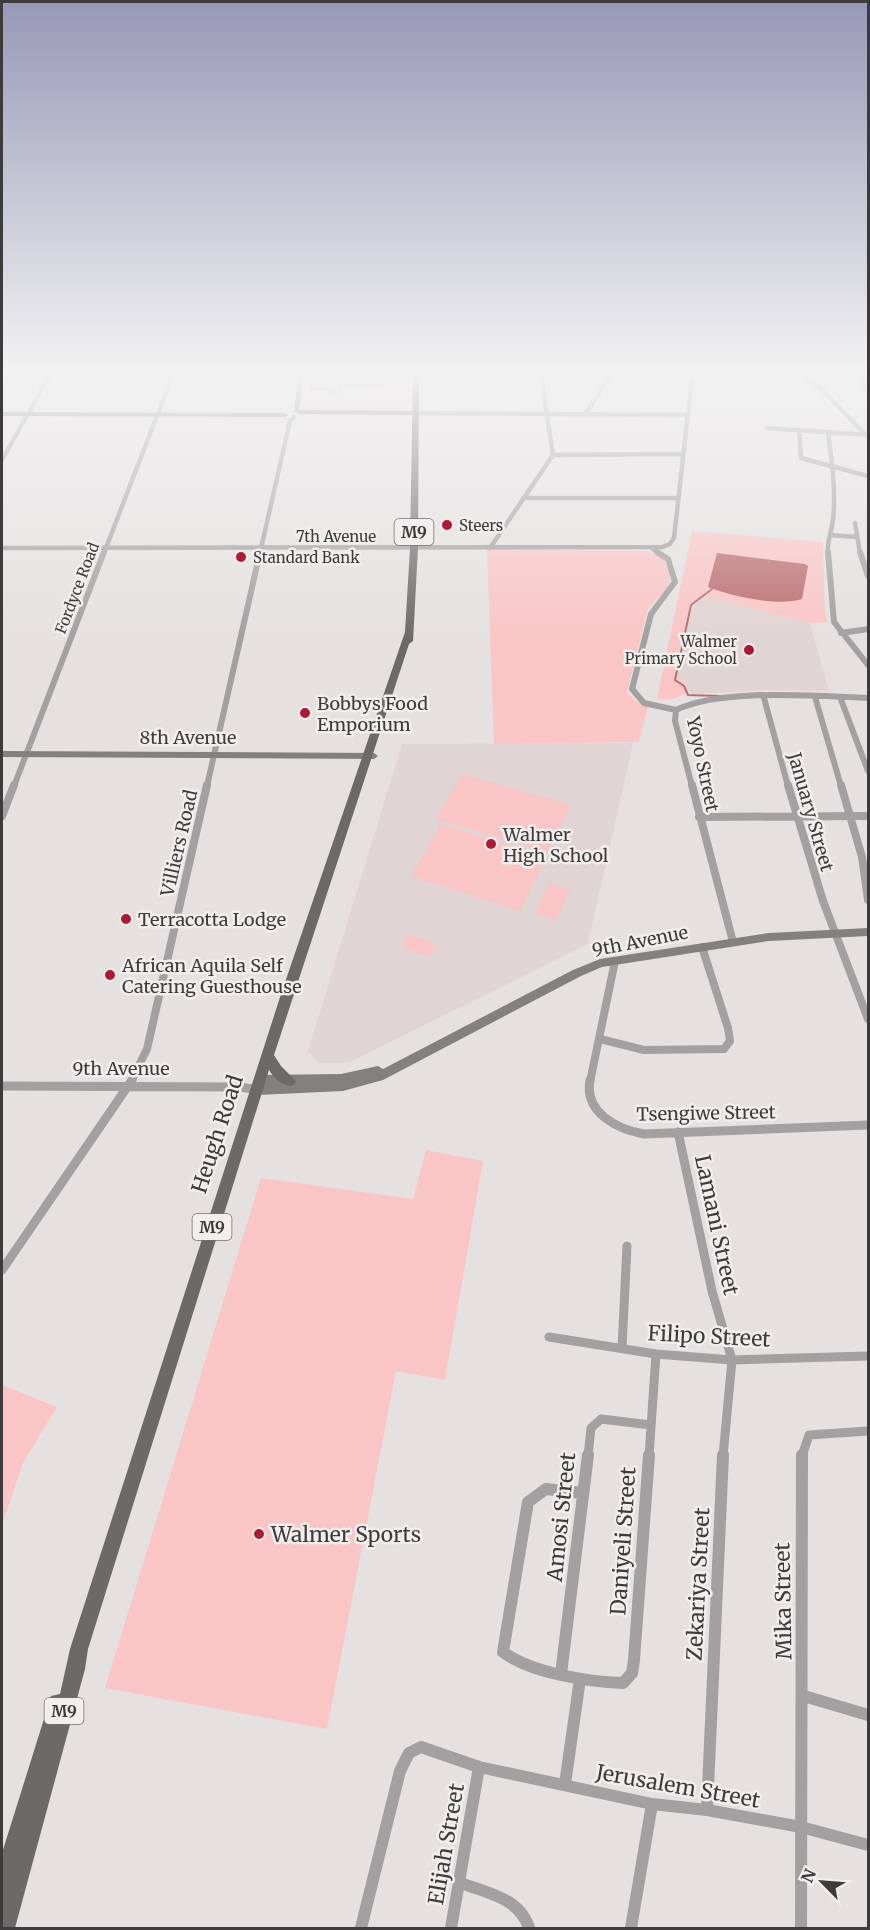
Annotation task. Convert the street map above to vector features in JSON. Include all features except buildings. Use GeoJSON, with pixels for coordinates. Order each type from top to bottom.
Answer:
{"type":"FeatureCollection","features":[{"type":"Feature","properties":{"kind":"main road","name":"Heugh Road"},"geometry":{"type":"LineString","coordinates":[[2,1884],[69,1669],[79,1649],[268,1056],[351,808],[356,801],[408,634],[414,548],[414,459]]}},
{"type":"Feature","properties":{"kind":"main road"},"geometry":{"type":"LineString","coordinates":[[268,1056],[276,1070],[289,1081]]}},
{"type":"Feature","properties":{"kind":"main road","name":"Heugh Road"},"geometry":{"type":"LineString","coordinates":[[4,1929],[76,1670],[79,1649]]}},
{"type":"Feature","properties":{"kind":"street","name":"Fordyce Road"},"geometry":{"type":"LineString","coordinates":[[2,816],[140,459]]}},
{"type":"Feature","properties":{"kind":"street","name":"Villiers Road"},"geometry":{"type":"LineString","coordinates":[[2,1270],[129,1086],[147,1049],[282,459]]}},
{"type":"Feature","properties":{"kind":"street"},"geometry":{"type":"LineString","coordinates":[[490,548],[550,459]]}},
{"type":"Feature","properties":{"kind":"street"},"geometry":{"type":"LineString","coordinates":[[676,710],[643,702],[634,696],[632,689],[651,614],[655,606],[669,594],[675,582],[668,559],[682,459]]}},
{"type":"Feature","properties":{"kind":"street"},"geometry":{"type":"LineString","coordinates":[[805,459],[868,476]]}},
{"type":"Feature","properties":{"kind":"street"},"geometry":{"type":"LineString","coordinates":[[830,459],[830,535],[827,539],[831,606],[834,622],[841,633],[868,664]]}},
{"type":"Feature","properties":{"kind":"street"},"geometry":{"type":"LineString","coordinates":[[524,498],[678,498]]}},
{"type":"Feature","properties":{"kind":"street"},"geometry":{"type":"LineString","coordinates":[[855,523],[856,537],[868,576]]}},
{"type":"Feature","properties":{"kind":"street"},"geometry":{"type":"LineString","coordinates":[[830,535],[856,537]]}},
{"type":"Feature","properties":{"kind":"street","name":"7th Avenue"},"geometry":{"type":"LineString","coordinates":[[2,548],[653,549],[671,543]]}},
{"type":"Feature","properties":{"kind":"street"},"geometry":{"type":"LineString","coordinates":[[653,549],[668,559]]}},
{"type":"Feature","properties":{"kind":"street"},"geometry":{"type":"LineString","coordinates":[[841,633],[868,629]]}},
{"type":"Feature","properties":{"kind":"street"},"geometry":{"type":"LineString","coordinates":[[815,697],[862,857],[868,900]]}},
{"type":"Feature","properties":{"kind":"street"},"geometry":{"type":"LineString","coordinates":[[840,697],[868,771]]}},
{"type":"Feature","properties":{"kind":"street","name":"Yoyo Street"},"geometry":{"type":"LineString","coordinates":[[733,942],[675,721],[676,710],[690,702],[764,698],[868,698]]}},
{"type":"Feature","properties":{"kind":"street","name":"January Street"},"geometry":{"type":"LineString","coordinates":[[764,698],[795,817],[833,934],[868,1019]]}},
{"type":"Feature","properties":{"kind":"street","name":"8th Avenue"},"geometry":{"type":"LineString","coordinates":[[2,753],[371,755]]}},
{"type":"Feature","properties":{"kind":"street"},"geometry":{"type":"LineString","coordinates":[[699,817],[868,816]]}},
{"type":"Feature","properties":{"kind":"street","name":"9th Avenue"},"geometry":{"type":"LineString","coordinates":[[259,1085],[343,1086],[379,1077],[600,963],[769,936],[868,932]]}},
{"type":"Feature","properties":{"kind":"street"},"geometry":{"type":"LineString","coordinates":[[600,1039],[653,1051],[717,1050],[728,1046],[730,1041],[728,1028],[702,947]]}},
{"type":"Feature","properties":{"kind":"street","name":"Tsengiwe Street"},"geometry":{"type":"LineString","coordinates":[[615,961],[588,1092],[594,1108],[631,1132],[868,1125]]}},
{"type":"Feature","properties":{"kind":"street","name":"9th Avenue"},"geometry":{"type":"LineString","coordinates":[[2,1086],[240,1087],[289,1081],[341,1079],[404,1065]]}},
{"type":"Feature","properties":{"kind":"street","name":"Lamani Street"},"geometry":{"type":"LineString","coordinates":[[678,1132],[712,1291],[732,1360]]}},
{"type":"Feature","properties":{"kind":"street"},"geometry":{"type":"LineString","coordinates":[[622,1348],[627,1246]]}},
{"type":"Feature","properties":{"kind":"street","name":"Filipo Street"},"geometry":{"type":"LineString","coordinates":[[549,1337],[656,1354],[732,1360],[868,1356]]}},
{"type":"Feature","properties":{"kind":"street","name":"Daniyeli Street"},"geometry":{"type":"LineString","coordinates":[[583,1493],[549,1486],[535,1493],[528,1502],[503,1640],[503,1652],[507,1657],[580,1679],[623,1683],[632,1673],[656,1354]]}},
{"type":"Feature","properties":{"kind":"street","name":"Zekariya Street"},"geometry":{"type":"LineString","coordinates":[[707,1810],[724,1431],[732,1360]]}},
{"type":"Feature","properties":{"kind":"street","name":"Amosi Street"},"geometry":{"type":"LineString","coordinates":[[561,1674],[587,1447],[594,1422],[601,1419],[651,1425]]}},
{"type":"Feature","properties":{"kind":"street","name":"Mika Street"},"geometry":{"type":"LineString","coordinates":[[801,1929],[804,1696],[801,1473],[804,1445],[810,1436],[818,1433],[868,1431]]}},
{"type":"Feature","properties":{"kind":"street"},"geometry":{"type":"LineString","coordinates":[[565,1784],[580,1679]]}},
{"type":"Feature","properties":{"kind":"street"},"geometry":{"type":"LineString","coordinates":[[804,1696],[868,1715]]}},
{"type":"Feature","properties":{"kind":"street","name":"Jerusalem Street"},"geometry":{"type":"LineString","coordinates":[[361,1929],[400,1771],[409,1753],[421,1747],[479,1767],[652,1804],[707,1810],[801,1827],[868,1845]]}},
{"type":"Feature","properties":{"kind":"street","name":"Elijah Street"},"geometry":{"type":"LineString","coordinates":[[451,1929],[461,1883],[479,1767]]}},
{"type":"Feature","properties":{"kind":"street"},"geometry":{"type":"LineString","coordinates":[[631,1929],[652,1804]]}},
{"type":"Feature","properties":{"kind":"street"},"geometry":{"type":"LineString","coordinates":[[461,1883],[519,1907],[527,1918],[529,1929]]}},
{"type":"Feature","properties":{"kind":"shaded area"},"geometry":{"type":"Polygon","coordinates":[[[692,531],[823,542],[825,614],[828,622],[810,623],[703,596],[690,604],[674,678],[683,681],[689,692],[673,699],[657,699],[692,531]]]}},
{"type":"Feature","properties":{"kind":"shaded area"},"geometry":{"type":"Polygon","coordinates":[[[487,549],[646,551],[662,556],[670,574],[669,583],[666,590],[648,608],[627,692],[634,700],[648,707],[639,742],[494,744],[487,549]]]}},
{"type":"Feature","properties":{"kind":"shaded area"},"geometry":{"type":"Polygon","coordinates":[[[717,553],[805,564],[808,566],[802,599],[768,601],[729,594],[708,587],[717,553]]]}},
{"type":"Feature","properties":{"kind":"shaded area","name":"Walmer Primary School"},"geometry":{"type":"Polygon","coordinates":[[[703,596],[810,623],[829,691],[767,690],[691,694],[683,681],[674,678],[690,604],[703,596]]]}},
{"type":"Feature","properties":{"kind":"shaded area","name":"Walmer High School"},"geometry":{"type":"Polygon","coordinates":[[[633,743],[588,944],[348,1063],[319,1063],[308,1051],[402,744],[633,743]]]}},
{"type":"Feature","properties":{"kind":"shaded area"},"geometry":{"type":"Polygon","coordinates":[[[462,774],[571,805],[547,852],[436,819],[462,774]]]}},
{"type":"Feature","properties":{"kind":"shaded area"},"geometry":{"type":"Polygon","coordinates":[[[441,824],[546,857],[520,911],[411,876],[441,824]]]}},
{"type":"Feature","properties":{"kind":"shaded area"},"geometry":{"type":"Polygon","coordinates":[[[549,883],[570,889],[557,920],[535,913],[549,883]]]}},
{"type":"Feature","properties":{"kind":"shaded area"},"geometry":{"type":"Polygon","coordinates":[[[409,934],[437,944],[430,957],[401,947],[409,934]]]}},
{"type":"Feature","properties":{"kind":"shaded area","name":"Walmer Sports"},"geometry":{"type":"Polygon","coordinates":[[[426,1150],[483,1161],[445,1380],[396,1371],[327,1729],[105,1688],[261,1178],[413,1199],[426,1150]]]}},
{"type":"Feature","properties":{"kind":"shaded area"},"geometry":{"type":"Polygon","coordinates":[[[2,1385],[57,1407],[23,1463],[2,1525],[2,1385]]]}},
{"type":"Feature","properties":{"kind":"waterway"},"geometry":{"type":"LineString","coordinates":[[712,589],[691,605],[675,680],[684,686],[688,695],[719,696]]}},
{"type":"Feature","properties":{"kind":"place","name":"Steers"},"geometry":{"type":"Point","coordinates":[447,525]}},
{"type":"Feature","properties":{"kind":"place","name":"Standard Bank"},"geometry":{"type":"Point","coordinates":[241,557]}},
{"type":"Feature","properties":{"kind":"place","name":"Walmer Primary School"},"geometry":{"type":"Point","coordinates":[749,650]}},
{"type":"Feature","properties":{"kind":"place","name":"Bobbys Food Emporium"},"geometry":{"type":"Point","coordinates":[305,713]}},
{"type":"Feature","properties":{"kind":"place","name":"Walmer High School"},"geometry":{"type":"Point","coordinates":[491,844]}},
{"type":"Feature","properties":{"kind":"place","name":"Terracotta Lodge"},"geometry":{"type":"Point","coordinates":[126,919]}},
{"type":"Feature","properties":{"kind":"place","name":"African Aquila Self Catering Guesthouse"},"geometry":{"type":"Point","coordinates":[110,975]}},
{"type":"Feature","properties":{"kind":"place","name":"Walmer Sports"},"geometry":{"type":"Point","coordinates":[259,1534]}}]}
